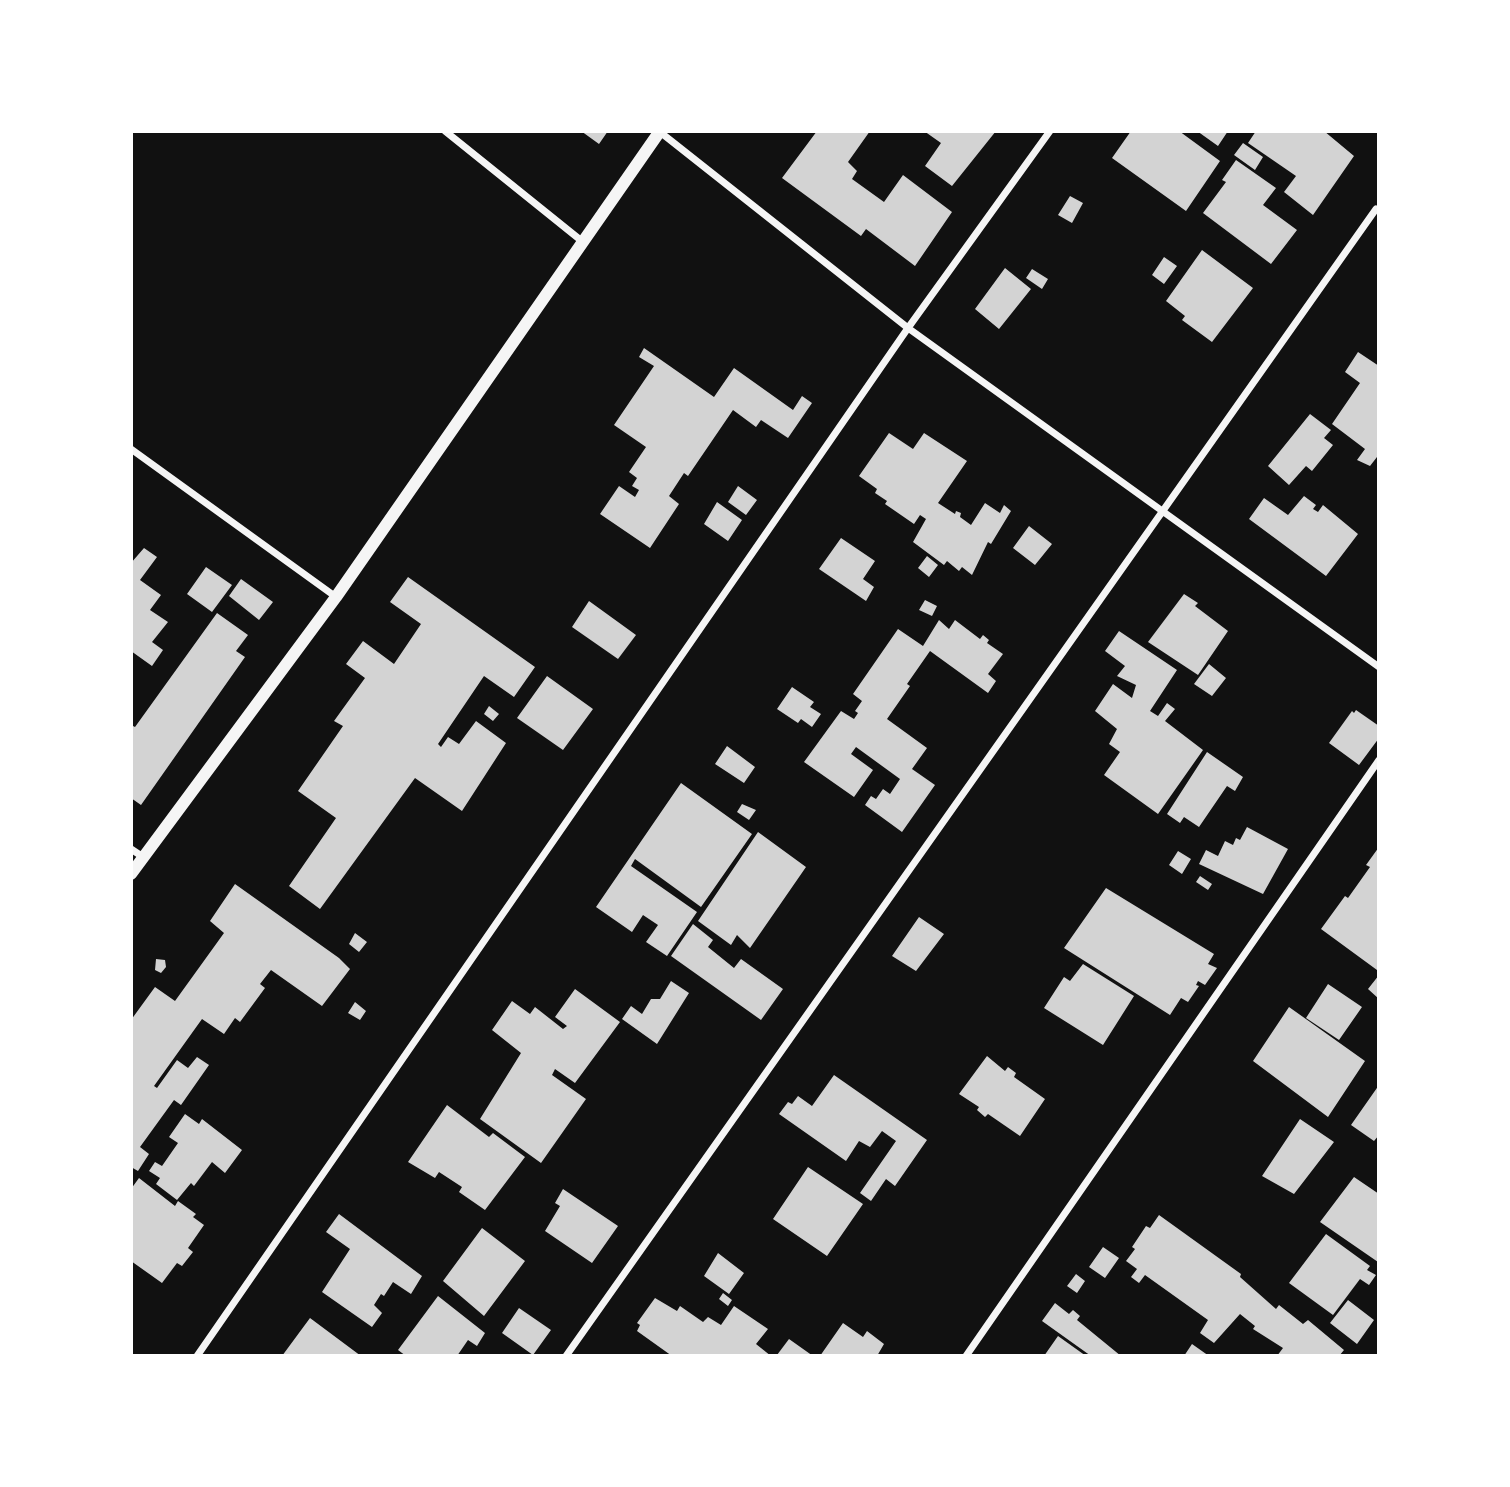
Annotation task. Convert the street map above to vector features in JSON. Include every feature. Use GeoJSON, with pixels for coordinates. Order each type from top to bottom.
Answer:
{"type":"FeatureCollection","features":[{"type":"Feature","properties":{"kind":"street"},"geometry":{"type":"LineString","coordinates":[[445,131],[584,242]]}},
{"type":"Feature","properties":{"kind":"street"},"geometry":{"type":"LineString","coordinates":[[197,1356],[908,328],[1050,131]]}},
{"type":"Feature","properties":{"kind":"street"},"geometry":{"type":"LineString","coordinates":[[131,874],[336,597],[660,132],[908,328],[1379,667]]}},
{"type":"Feature","properties":{"kind":"street"},"geometry":{"type":"LineString","coordinates":[[565,1356],[1376,209]]}},
{"type":"Feature","properties":{"kind":"street"},"geometry":{"type":"LineString","coordinates":[[131,449],[336,597]]}},
{"type":"Feature","properties":{"kind":"street"},"geometry":{"type":"LineString","coordinates":[[966,1356],[1379,760]]}},
{"type":"Feature","properties":{"kind":"street"},"geometry":{"type":"LineString","coordinates":[[131,849],[143,857]]}},
{"type":"Feature","properties":{"kind":"building"},"geometry":{"type":"Polygon","coordinates":[[[581,131],[608,131],[599,144],[581,131]]]}},
{"type":"Feature","properties":{"kind":"building"},"geometry":{"type":"Polygon","coordinates":[[[817,131],[870,131],[848,162],[857,171],[852,179],[884,202],[903,175],[952,212],[915,266],[866,229],[861,236],[782,178],[817,131]]]}},
{"type":"Feature","properties":{"kind":"building"},"geometry":{"type":"Polygon","coordinates":[[[924,131],[996,131],[952,186],[925,166],[941,143],[924,131]]]}},
{"type":"Feature","properties":{"kind":"building"},"geometry":{"type":"Polygon","coordinates":[[[1131,131],[1179,131],[1220,161],[1186,211],[1112,158],[1131,131]]]}},
{"type":"Feature","properties":{"kind":"building"},"geometry":{"type":"Polygon","coordinates":[[[1197,131],[1228,131],[1218,146],[1197,131]]]}},
{"type":"Feature","properties":{"kind":"building"},"geometry":{"type":"Polygon","coordinates":[[[1256,131],[1324,131],[1354,156],[1313,215],[1284,192],[1296,176],[1248,143],[1256,131]]]}},
{"type":"Feature","properties":{"kind":"building"},"geometry":{"type":"Polygon","coordinates":[[[1243,143],[1263,157],[1255,170],[1234,155],[1243,143]]]}},
{"type":"Feature","properties":{"kind":"building"},"geometry":{"type":"Polygon","coordinates":[[[1236,160],[1276,188],[1263,205],[1297,230],[1271,264],[1203,213],[1226,182],[1222,180],[1236,160]]]}},
{"type":"Feature","properties":{"kind":"building"},"geometry":{"type":"Polygon","coordinates":[[[1070,196],[1083,203],[1072,223],[1058,215],[1070,196]]]}},
{"type":"Feature","properties":{"kind":"building"},"geometry":{"type":"Polygon","coordinates":[[[1202,250],[1253,288],[1212,342],[1182,320],[1185,316],[1166,301],[1202,250]]]}},
{"type":"Feature","properties":{"kind":"building"},"geometry":{"type":"Polygon","coordinates":[[[1164,257],[1177,266],[1164,284],[1152,275],[1164,257]]]}},
{"type":"Feature","properties":{"kind":"building"},"geometry":{"type":"Polygon","coordinates":[[[1005,268],[1031,289],[999,329],[975,309],[1005,268]]]}},
{"type":"Feature","properties":{"kind":"building"},"geometry":{"type":"Polygon","coordinates":[[[1032,269],[1048,279],[1042,289],[1026,278],[1032,269]]]}},
{"type":"Feature","properties":{"kind":"building"},"geometry":{"type":"Polygon","coordinates":[[[644,348],[714,397],[734,368],[793,410],[802,396],[812,403],[788,438],[761,420],[756,427],[733,410],[688,476],[684,473],[669,496],[679,504],[650,548],[600,514],[619,486],[635,497],[639,490],[632,486],[637,478],[629,472],[646,447],[614,425],[654,366],[639,357],[644,348]]]}},
{"type":"Feature","properties":{"kind":"building"},"geometry":{"type":"Polygon","coordinates":[[[1358,352],[1379,366],[1379,458],[1370,466],[1357,460],[1365,449],[1332,424],[1360,383],[1345,372],[1358,352]]]}},
{"type":"Feature","properties":{"kind":"building"},"geometry":{"type":"Polygon","coordinates":[[[1310,414],[1331,430],[1324,438],[1333,445],[1312,471],[1306,466],[1289,485],[1268,466],[1310,414]]]}},
{"type":"Feature","properties":{"kind":"building"},"geometry":{"type":"Polygon","coordinates":[[[889,433],[913,449],[924,433],[967,461],[938,503],[955,514],[956,511],[961,513],[960,517],[971,525],[985,503],[1000,513],[1004,505],[1011,511],[991,544],[988,542],[972,575],[962,567],[959,571],[947,561],[944,565],[913,542],[926,519],[920,515],[914,524],[885,504],[887,501],[875,493],[877,489],[859,476],[889,433]]]}},
{"type":"Feature","properties":{"kind":"building"},"geometry":{"type":"Polygon","coordinates":[[[738,486],[757,500],[746,515],[728,502],[738,486]]]}},
{"type":"Feature","properties":{"kind":"building"},"geometry":{"type":"Polygon","coordinates":[[[1304,496],[1316,505],[1313,509],[1318,512],[1323,505],[1358,534],[1326,576],[1249,519],[1264,498],[1288,515],[1304,496]]]}},
{"type":"Feature","properties":{"kind":"building"},"geometry":{"type":"Polygon","coordinates":[[[717,502],[742,520],[728,541],[704,524],[717,502]]]}},
{"type":"Feature","properties":{"kind":"building"},"geometry":{"type":"Polygon","coordinates":[[[1029,526],[1052,544],[1035,565],[1013,548],[1029,526]]]}},
{"type":"Feature","properties":{"kind":"building"},"geometry":{"type":"Polygon","coordinates":[[[841,538],[875,561],[863,579],[874,587],[866,601],[819,569],[841,538]]]}},
{"type":"Feature","properties":{"kind":"building"},"geometry":{"type":"Polygon","coordinates":[[[144,548],[157,557],[140,580],[161,595],[150,610],[168,622],[152,642],[163,650],[152,666],[131,651],[131,563],[144,548]]]}},
{"type":"Feature","properties":{"kind":"building"},"geometry":{"type":"Polygon","coordinates":[[[927,556],[938,565],[929,577],[918,568],[927,556]]]}},
{"type":"Feature","properties":{"kind":"building"},"geometry":{"type":"Polygon","coordinates":[[[206,567],[232,585],[212,612],[187,594],[206,567]]]}},
{"type":"Feature","properties":{"kind":"building"},"geometry":{"type":"Polygon","coordinates":[[[408,577],[535,667],[514,697],[484,676],[438,744],[441,747],[448,737],[459,744],[476,721],[506,743],[462,811],[415,778],[320,909],[289,886],[336,818],[298,791],[343,726],[334,721],[365,678],[346,664],[363,641],[394,664],[421,624],[390,602],[408,577]]]}},
{"type":"Feature","properties":{"kind":"building"},"geometry":{"type":"Polygon","coordinates":[[[241,579],[273,602],[259,620],[229,596],[241,579]]]}},
{"type":"Feature","properties":{"kind":"building"},"geometry":{"type":"Polygon","coordinates":[[[1184,594],[1198,603],[1195,606],[1228,631],[1198,675],[1148,642],[1184,594]]]}},
{"type":"Feature","properties":{"kind":"building"},"geometry":{"type":"Polygon","coordinates":[[[925,600],[937,606],[932,616],[919,610],[925,600]]]}},
{"type":"Feature","properties":{"kind":"building"},"geometry":{"type":"Polygon","coordinates":[[[589,601],[636,635],[618,659],[572,627],[589,601]]]}},
{"type":"Feature","properties":{"kind":"building"},"geometry":{"type":"Polygon","coordinates":[[[217,613],[248,635],[236,651],[245,657],[141,805],[131,798],[131,725],[135,727],[217,613]]]}},
{"type":"Feature","properties":{"kind":"building"},"geometry":{"type":"Polygon","coordinates":[[[939,620],[949,629],[955,620],[980,639],[983,635],[989,640],[987,643],[1003,654],[988,674],[996,681],[988,693],[930,651],[887,719],[927,748],[912,769],[935,785],[902,832],[865,805],[871,796],[876,799],[883,789],[890,794],[900,779],[856,747],[851,754],[873,770],[854,797],[804,762],[841,711],[854,719],[858,713],[855,711],[862,701],[853,694],[898,629],[923,646],[939,620]]]}},
{"type":"Feature","properties":{"kind":"building"},"geometry":{"type":"Polygon","coordinates":[[[1119,631],[1177,670],[1150,711],[1158,716],[1167,703],[1175,709],[1165,721],[1203,750],[1158,814],[1104,775],[1120,752],[1109,744],[1117,729],[1095,711],[1113,684],[1132,698],[1136,685],[1117,676],[1125,666],[1105,651],[1119,631]]]}},
{"type":"Feature","properties":{"kind":"building"},"geometry":{"type":"Polygon","coordinates":[[[1209,664],[1226,678],[1212,696],[1194,684],[1209,664]]]}},
{"type":"Feature","properties":{"kind":"building"},"geometry":{"type":"Polygon","coordinates":[[[547,676],[593,709],[563,750],[517,718],[547,676]]]}},
{"type":"Feature","properties":{"kind":"building"},"geometry":{"type":"Polygon","coordinates":[[[792,687],[814,702],[810,707],[821,714],[812,727],[801,719],[798,723],[777,709],[792,687]]]}},
{"type":"Feature","properties":{"kind":"building"},"geometry":{"type":"Polygon","coordinates":[[[489,706],[499,714],[493,721],[484,714],[489,706]]]}},
{"type":"Feature","properties":{"kind":"building"},"geometry":{"type":"Polygon","coordinates":[[[1356,710],[1379,726],[1379,738],[1359,765],[1329,743],[1352,711],[1354,713],[1356,710]]]}},
{"type":"Feature","properties":{"kind":"building"},"geometry":{"type":"Polygon","coordinates":[[[727,746],[755,767],[744,783],[715,764],[727,746]]]}},
{"type":"Feature","properties":{"kind":"building"},"geometry":{"type":"Polygon","coordinates":[[[1207,752],[1243,777],[1235,791],[1227,786],[1199,827],[1184,817],[1180,823],[1167,814],[1207,752]]]}},
{"type":"Feature","properties":{"kind":"building"},"geometry":{"type":"Polygon","coordinates":[[[681,783],[752,834],[701,907],[635,859],[631,866],[697,912],[667,956],[646,942],[658,925],[643,915],[632,932],[596,907],[681,783]]]}},
{"type":"Feature","properties":{"kind":"building"},"geometry":{"type":"Polygon","coordinates":[[[742,804],[756,810],[749,820],[737,812],[742,804]]]}},
{"type":"Feature","properties":{"kind":"building"},"geometry":{"type":"Polygon","coordinates":[[[1247,827],[1288,849],[1263,894],[1199,864],[1206,850],[1218,856],[1225,841],[1233,845],[1236,838],[1240,840],[1247,827]]]}},
{"type":"Feature","properties":{"kind":"building"},"geometry":{"type":"Polygon","coordinates":[[[758,832],[806,867],[750,948],[737,935],[731,945],[698,921],[758,832]]]}},
{"type":"Feature","properties":{"kind":"building"},"geometry":{"type":"Polygon","coordinates":[[[1379,847],[1377,970],[1321,929],[1370,867],[1366,865],[1379,847]]]}},
{"type":"Feature","properties":{"kind":"building"},"geometry":{"type":"Polygon","coordinates":[[[1178,851],[1191,859],[1182,874],[1169,865],[1178,851]]]}},
{"type":"Feature","properties":{"kind":"building"},"geometry":{"type":"Polygon","coordinates":[[[1200,876],[1212,884],[1208,890],[1196,882],[1200,876]]]}},
{"type":"Feature","properties":{"kind":"building"},"geometry":{"type":"Polygon","coordinates":[[[235,884],[339,958],[350,969],[322,1006],[271,970],[260,984],[265,988],[240,1022],[235,1018],[224,1034],[202,1019],[154,1086],[157,1088],[177,1060],[188,1068],[197,1057],[209,1065],[181,1105],[174,1100],[140,1147],[149,1154],[138,1171],[131,1167],[131,1020],[155,987],[175,1001],[224,933],[210,921],[235,884]]]}},
{"type":"Feature","properties":{"kind":"building"},"geometry":{"type":"Polygon","coordinates":[[[1106,888],[1214,954],[1208,964],[1217,968],[1205,985],[1198,981],[1196,985],[1199,986],[1188,1002],[1181,998],[1170,1015],[1064,948],[1106,888]]]}},
{"type":"Feature","properties":{"kind":"building"},"geometry":{"type":"Polygon","coordinates":[[[919,917],[944,934],[916,971],[892,956],[919,917]]]}},
{"type":"Feature","properties":{"kind":"building"},"geometry":{"type":"Polygon","coordinates":[[[693,924],[713,940],[708,947],[734,968],[741,959],[783,989],[761,1020],[671,956],[693,924]]]}},
{"type":"Feature","properties":{"kind":"building"},"geometry":{"type":"Polygon","coordinates":[[[355,933],[367,942],[359,952],[349,944],[355,933]]]}},
{"type":"Feature","properties":{"kind":"building"},"geometry":{"type":"Polygon","coordinates":[[[156,959],[165,960],[166,967],[161,973],[155,970],[156,959]]]}},
{"type":"Feature","properties":{"kind":"building"},"geometry":{"type":"Polygon","coordinates":[[[1083,964],[1134,996],[1103,1045],[1044,1008],[1064,977],[1070,981],[1083,964]]]}},
{"type":"Feature","properties":{"kind":"building"},"geometry":{"type":"Polygon","coordinates":[[[1379,975],[1379,999],[1368,989],[1379,975]]]}},
{"type":"Feature","properties":{"kind":"building"},"geometry":{"type":"Polygon","coordinates":[[[671,981],[689,993],[657,1044],[622,1019],[631,1006],[642,1014],[651,999],[660,999],[671,981]]]}},
{"type":"Feature","properties":{"kind":"building"},"geometry":{"type":"Polygon","coordinates":[[[1328,984],[1362,1007],[1339,1040],[1306,1018],[1328,984]]]}},
{"type":"Feature","properties":{"kind":"building"},"geometry":{"type":"Polygon","coordinates":[[[575,989],[620,1022],[575,1083],[555,1069],[552,1075],[586,1099],[541,1163],[480,1119],[521,1053],[492,1030],[512,1001],[530,1014],[535,1007],[563,1029],[567,1026],[555,1017],[575,989]]]}},
{"type":"Feature","properties":{"kind":"building"},"geometry":{"type":"Polygon","coordinates":[[[355,1002],[366,1011],[360,1020],[348,1013],[355,1002]]]}},
{"type":"Feature","properties":{"kind":"building"},"geometry":{"type":"Polygon","coordinates":[[[1289,1007],[1365,1061],[1328,1117],[1253,1061],[1289,1007]]]}},
{"type":"Feature","properties":{"kind":"building"},"geometry":{"type":"Polygon","coordinates":[[[987,1056],[1005,1071],[1008,1067],[1016,1073],[1014,1077],[1045,1099],[1020,1136],[988,1114],[985,1117],[977,1110],[979,1107],[959,1094],[987,1056]]]}},
{"type":"Feature","properties":{"kind":"building"},"geometry":{"type":"Polygon","coordinates":[[[834,1075],[927,1140],[895,1186],[886,1179],[871,1201],[860,1193],[896,1141],[882,1131],[870,1147],[859,1141],[846,1161],[779,1114],[788,1102],[792,1104],[798,1096],[812,1106],[834,1075]]]}},
{"type":"Feature","properties":{"kind":"building"},"geometry":{"type":"Polygon","coordinates":[[[1379,1085],[1379,1135],[1374,1141],[1351,1125],[1379,1085]]]}},
{"type":"Feature","properties":{"kind":"building"},"geometry":{"type":"Polygon","coordinates":[[[447,1105],[489,1137],[493,1133],[525,1157],[485,1210],[459,1192],[462,1187],[439,1172],[435,1178],[408,1162],[447,1105]]]}},
{"type":"Feature","properties":{"kind":"building"},"geometry":{"type":"Polygon","coordinates":[[[185,1114],[199,1124],[202,1119],[242,1150],[225,1173],[212,1162],[194,1186],[191,1183],[177,1200],[156,1184],[160,1178],[149,1171],[155,1162],[162,1166],[178,1143],[169,1137],[185,1114]]]}},
{"type":"Feature","properties":{"kind":"building"},"geometry":{"type":"Polygon","coordinates":[[[1300,1119],[1334,1142],[1294,1194],[1262,1176],[1300,1119]]]}},
{"type":"Feature","properties":{"kind":"building"},"geometry":{"type":"Polygon","coordinates":[[[808,1167],[863,1204],[827,1256],[773,1219],[808,1167]]]}},
{"type":"Feature","properties":{"kind":"building"},"geometry":{"type":"Polygon","coordinates":[[[1354,1177],[1379,1194],[1378,1262],[1320,1222],[1354,1177]]]}},
{"type":"Feature","properties":{"kind":"building"},"geometry":{"type":"Polygon","coordinates":[[[139,1178],[175,1206],[178,1201],[196,1214],[193,1217],[204,1225],[188,1248],[193,1252],[182,1266],[177,1263],[162,1283],[131,1261],[131,1189],[139,1178]]]}},
{"type":"Feature","properties":{"kind":"building"},"geometry":{"type":"Polygon","coordinates":[[[563,1189],[618,1226],[592,1263],[545,1231],[560,1206],[555,1203],[563,1189]]]}},
{"type":"Feature","properties":{"kind":"building"},"geometry":{"type":"Polygon","coordinates":[[[339,1214],[422,1276],[411,1294],[393,1282],[384,1296],[381,1294],[374,1305],[382,1313],[372,1327],[322,1292],[350,1249],[326,1232],[339,1214]]]}},
{"type":"Feature","properties":{"kind":"building"},"geometry":{"type":"Polygon","coordinates":[[[1159,1215],[1241,1274],[1240,1277],[1276,1309],[1279,1305],[1303,1324],[1308,1320],[1344,1350],[1339,1356],[1277,1356],[1283,1348],[1253,1329],[1255,1326],[1240,1314],[1214,1343],[1200,1333],[1208,1320],[1145,1275],[1139,1283],[1131,1277],[1137,1269],[1126,1261],[1135,1249],[1132,1247],[1146,1226],[1150,1228],[1159,1215]]]}},
{"type":"Feature","properties":{"kind":"building"},"geometry":{"type":"Polygon","coordinates":[[[482,1228],[525,1261],[484,1316],[443,1281],[482,1228]]]}},
{"type":"Feature","properties":{"kind":"building"},"geometry":{"type":"Polygon","coordinates":[[[1326,1234],[1370,1266],[1367,1270],[1376,1275],[1369,1285],[1360,1279],[1333,1315],[1289,1283],[1326,1234]]]}},
{"type":"Feature","properties":{"kind":"building"},"geometry":{"type":"Polygon","coordinates":[[[1103,1247],[1119,1258],[1105,1278],[1089,1267],[1103,1247]]]}},
{"type":"Feature","properties":{"kind":"building"},"geometry":{"type":"Polygon","coordinates":[[[718,1253],[744,1273],[729,1294],[704,1276],[718,1253]]]}},
{"type":"Feature","properties":{"kind":"building"},"geometry":{"type":"Polygon","coordinates":[[[1076,1274],[1085,1281],[1077,1293],[1067,1286],[1076,1274]]]}},
{"type":"Feature","properties":{"kind":"building"},"geometry":{"type":"Polygon","coordinates":[[[723,1293],[732,1300],[728,1306],[719,1299],[723,1293]]]}},
{"type":"Feature","properties":{"kind":"building"},"geometry":{"type":"Polygon","coordinates":[[[438,1296],[485,1333],[477,1346],[468,1340],[457,1356],[406,1356],[398,1350],[438,1296]]]}},
{"type":"Feature","properties":{"kind":"building"},"geometry":{"type":"Polygon","coordinates":[[[655,1298],[677,1311],[680,1306],[703,1322],[708,1317],[721,1325],[734,1306],[768,1329],[756,1344],[771,1356],[672,1356],[637,1331],[640,1325],[637,1323],[655,1298]]]}},
{"type":"Feature","properties":{"kind":"building"},"geometry":{"type":"Polygon","coordinates":[[[1348,1300],[1374,1320],[1357,1344],[1330,1323],[1348,1300]]]}},
{"type":"Feature","properties":{"kind":"building"},"geometry":{"type":"Polygon","coordinates":[[[1055,1303],[1069,1314],[1073,1310],[1080,1316],[1077,1320],[1121,1356],[1091,1356],[1042,1321],[1055,1303]]]}},
{"type":"Feature","properties":{"kind":"building"},"geometry":{"type":"Polygon","coordinates":[[[519,1308],[551,1330],[533,1355],[502,1333],[519,1308]]]}},
{"type":"Feature","properties":{"kind":"building"},"geometry":{"type":"Polygon","coordinates":[[[310,1318],[361,1356],[282,1356],[310,1318]]]}},
{"type":"Feature","properties":{"kind":"building"},"geometry":{"type":"Polygon","coordinates":[[[843,1323],[863,1337],[867,1331],[884,1344],[877,1356],[820,1356],[843,1323]]]}},
{"type":"Feature","properties":{"kind":"building"},"geometry":{"type":"Polygon","coordinates":[[[1058,1336],[1086,1356],[1044,1356],[1058,1336]]]}},
{"type":"Feature","properties":{"kind":"building"},"geometry":{"type":"Polygon","coordinates":[[[789,1339],[813,1356],[777,1355],[789,1339]]]}},
{"type":"Feature","properties":{"kind":"building"},"geometry":{"type":"Polygon","coordinates":[[[1192,1344],[1209,1356],[1184,1356],[1192,1344]]]}}]}
